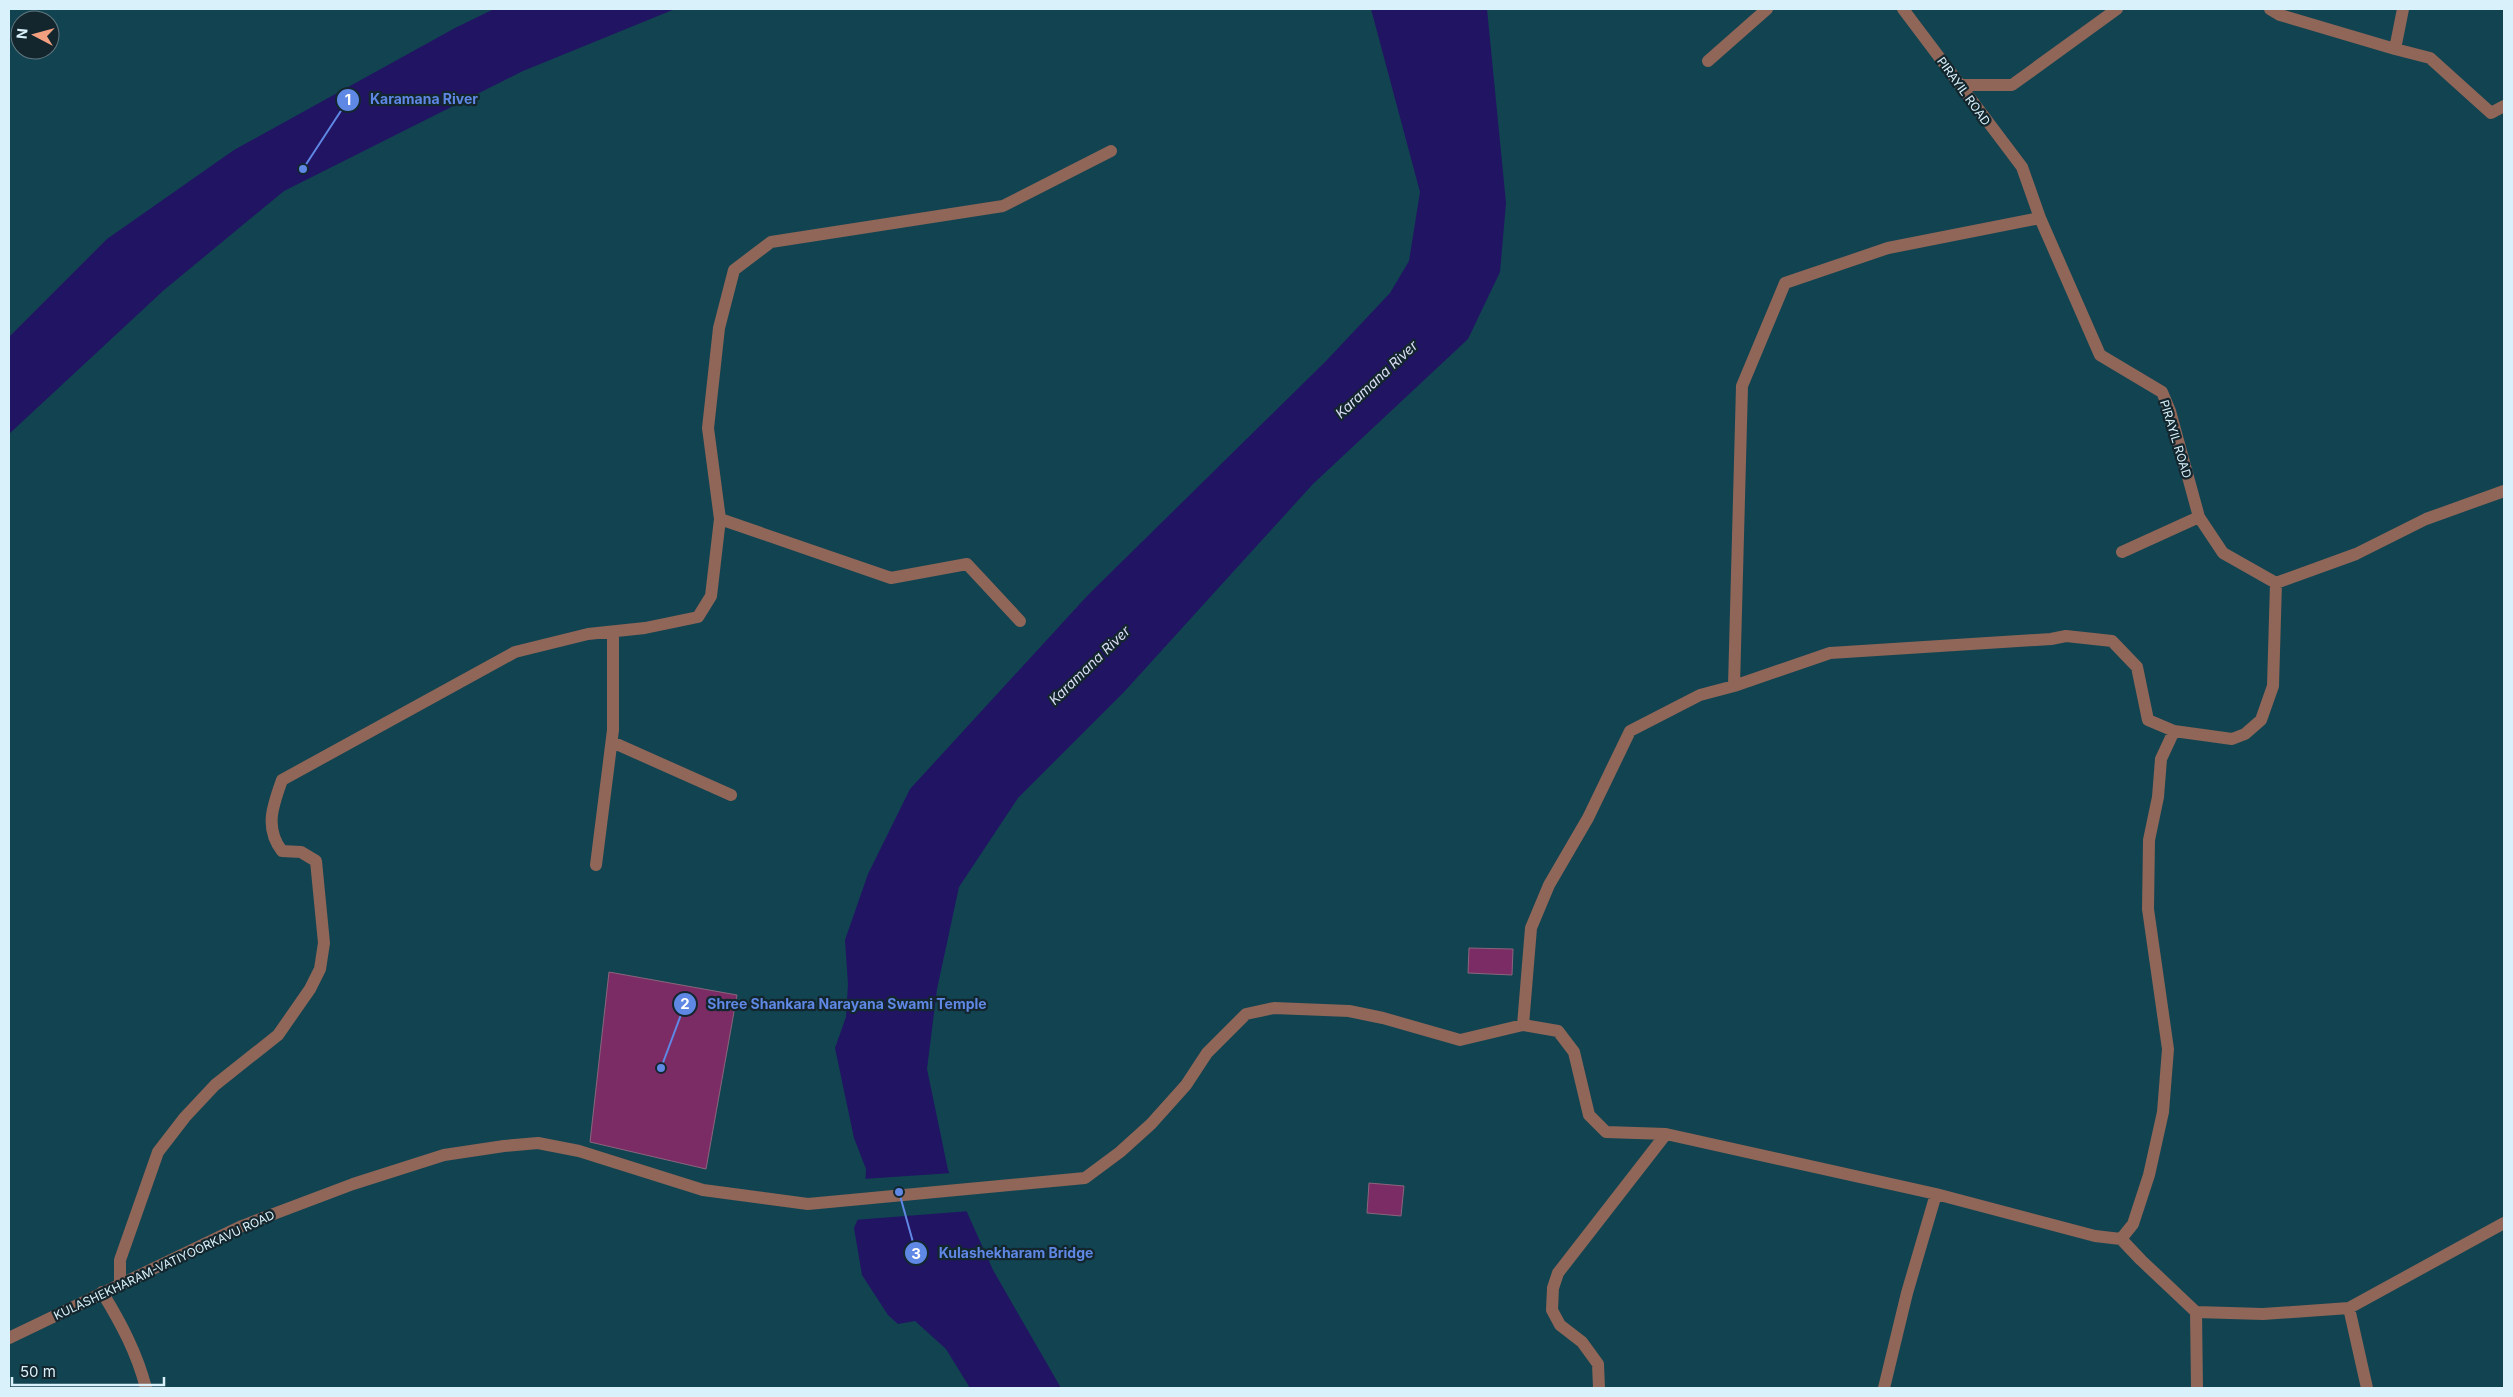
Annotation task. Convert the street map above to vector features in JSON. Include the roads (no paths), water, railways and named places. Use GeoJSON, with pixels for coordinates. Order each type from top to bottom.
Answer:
{"type":"FeatureCollection","features":[{"type":"Feature","properties":{"kind":"street"},"geometry":{"type":"LineString","coordinates":[[1708,61],[1768,9]]}},
{"type":"Feature","properties":{"kind":"street","name":"PIRAYIL ROAD"},"geometry":{"type":"LineString","coordinates":[[1903,9],[2022,167],[2040,218],[2100,354],[2162,392],[2170,411],[2199,517],[2223,553],[2276,583]]}},
{"type":"Feature","properties":{"kind":"street"},"geometry":{"type":"LineString","coordinates":[[1960,85],[2012,85],[2117,9]]}},
{"type":"Feature","properties":{"kind":"street"},"geometry":{"type":"LineString","coordinates":[[2270,9],[2280,15],[2430,58],[2492,113],[2504,106]]}},
{"type":"Feature","properties":{"kind":"street"},"geometry":{"type":"LineString","coordinates":[[2395,49],[2403,9]]}},
{"type":"Feature","properties":{"kind":"street"},"geometry":{"type":"LineString","coordinates":[[120,1284],[120,1260],[158,1152],[185,1117],[215,1085],[278,1035],[310,989],[320,969],[324,943],[316,861],[301,852],[282,851],[275,842],[270,826],[276,795],[282,780],[515,652],[588,634],[613,632],[698,617],[711,596],[720,519],[708,428],[719,328],[734,270],[771,242],[1003,206],[1111,150]]}},
{"type":"Feature","properties":{"kind":"street"},"geometry":{"type":"LineString","coordinates":[[1734,686],[1742,386],[1785,283],[1888,248],[2040,218]]}},
{"type":"Feature","properties":{"kind":"street"},"geometry":{"type":"LineString","coordinates":[[2504,491],[2426,519],[2356,554],[2276,583],[2273,686],[2261,720],[2245,734],[2232,739],[2174,731],[2148,720],[2137,667],[2112,641],[2066,636],[2051,639],[1830,653],[1734,686],[1700,695],[1630,731],[1588,818],[1549,885],[1531,928],[1523,1024],[1558,1031],[1574,1052],[1589,1115],[1606,1132],[1666,1134],[1936,1194],[2095,1236],[2121,1240],[2196,1312],[2262,1314],[2349,1308],[2504,1223]]}},
{"type":"Feature","properties":{"kind":"street"},"geometry":{"type":"LineString","coordinates":[[2122,552],[2199,517]]}},
{"type":"Feature","properties":{"kind":"street"},"geometry":{"type":"LineString","coordinates":[[720,519],[891,578],[967,564],[1020,621]]}},
{"type":"Feature","properties":{"kind":"street"},"geometry":{"type":"LineString","coordinates":[[596,865],[612,742],[613,632]]}},
{"type":"Feature","properties":{"kind":"street"},"geometry":{"type":"LineString","coordinates":[[2121,1240],[2134,1224],[2150,1175],[2163,1112],[2168,1048],[2148,909],[2149,840],[2158,797],[2161,759],[2174,731]]}},
{"type":"Feature","properties":{"kind":"street"},"geometry":{"type":"LineString","coordinates":[[612,742],[731,795]]}},
{"type":"Feature","properties":{"kind":"street","name":"KULASHEKHARAM-VATIYOORKAVU ROAD"},"geometry":{"type":"LineString","coordinates":[[9,1338],[242,1226],[353,1184],[444,1155],[538,1143],[579,1151],[703,1190],[808,1204],[1085,1178],[1120,1152],[1151,1124],[1186,1084],[1207,1053],[1246,1014],[1274,1008],[1349,1011],[1383,1018],[1460,1040],[1523,1024]]}},
{"type":"Feature","properties":{"kind":"street"},"geometry":{"type":"LineString","coordinates":[[1600,1388],[1598,1364],[1582,1342],[1560,1326],[1552,1310],[1553,1288],[1558,1273],[1666,1134]]}},
{"type":"Feature","properties":{"kind":"street"},"geometry":{"type":"LineString","coordinates":[[1884,1388],[1907,1293],[1936,1194]]}},
{"type":"Feature","properties":{"kind":"street"},"geometry":{"type":"LineString","coordinates":[[102,1292],[123,1327],[141,1367],[146,1388]]}},
{"type":"Feature","properties":{"kind":"street"},"geometry":{"type":"LineString","coordinates":[[2349,1308],[2367,1388]]}},
{"type":"Feature","properties":{"kind":"street"},"geometry":{"type":"LineString","coordinates":[[2196,1312],[2197,1388]]}},
{"type":"Feature","properties":{"kind":"water"},"geometry":{"type":"Polygon","coordinates":[[[494,9],[675,9],[523,71],[284,191],[164,290],[9,434],[9,337],[107,239],[234,150],[455,28],[494,9]]]}},
{"type":"Feature","properties":{"kind":"water"},"geometry":{"type":"Polygon","coordinates":[[[1371,9],[1487,9],[1506,203],[1500,272],[1468,339],[1313,484],[1124,692],[1018,798],[959,887],[937,989],[927,1069],[948,1170],[993,1270],[1061,1388],[970,1388],[946,1349],[915,1321],[898,1324],[888,1315],[862,1275],[854,1228],[864,1205],[866,1169],[854,1138],[835,1048],[846,1017],[848,984],[845,940],[868,874],[910,789],[1088,595],[1326,361],[1390,293],[1409,261],[1420,192],[1371,9]]]}},
{"type":"Feature","properties":{"kind":"place","name":"Karamana River"},"geometry":{"type":"Point","coordinates":[303,169]}},
{"type":"Feature","properties":{"kind":"place","name":"Shree Shankara Narayana Swami Temple"},"geometry":{"type":"Point","coordinates":[661,1068]}},
{"type":"Feature","properties":{"kind":"place","name":"Kulashekharam Bridge"},"geometry":{"type":"Point","coordinates":[899,1192]}}]}
